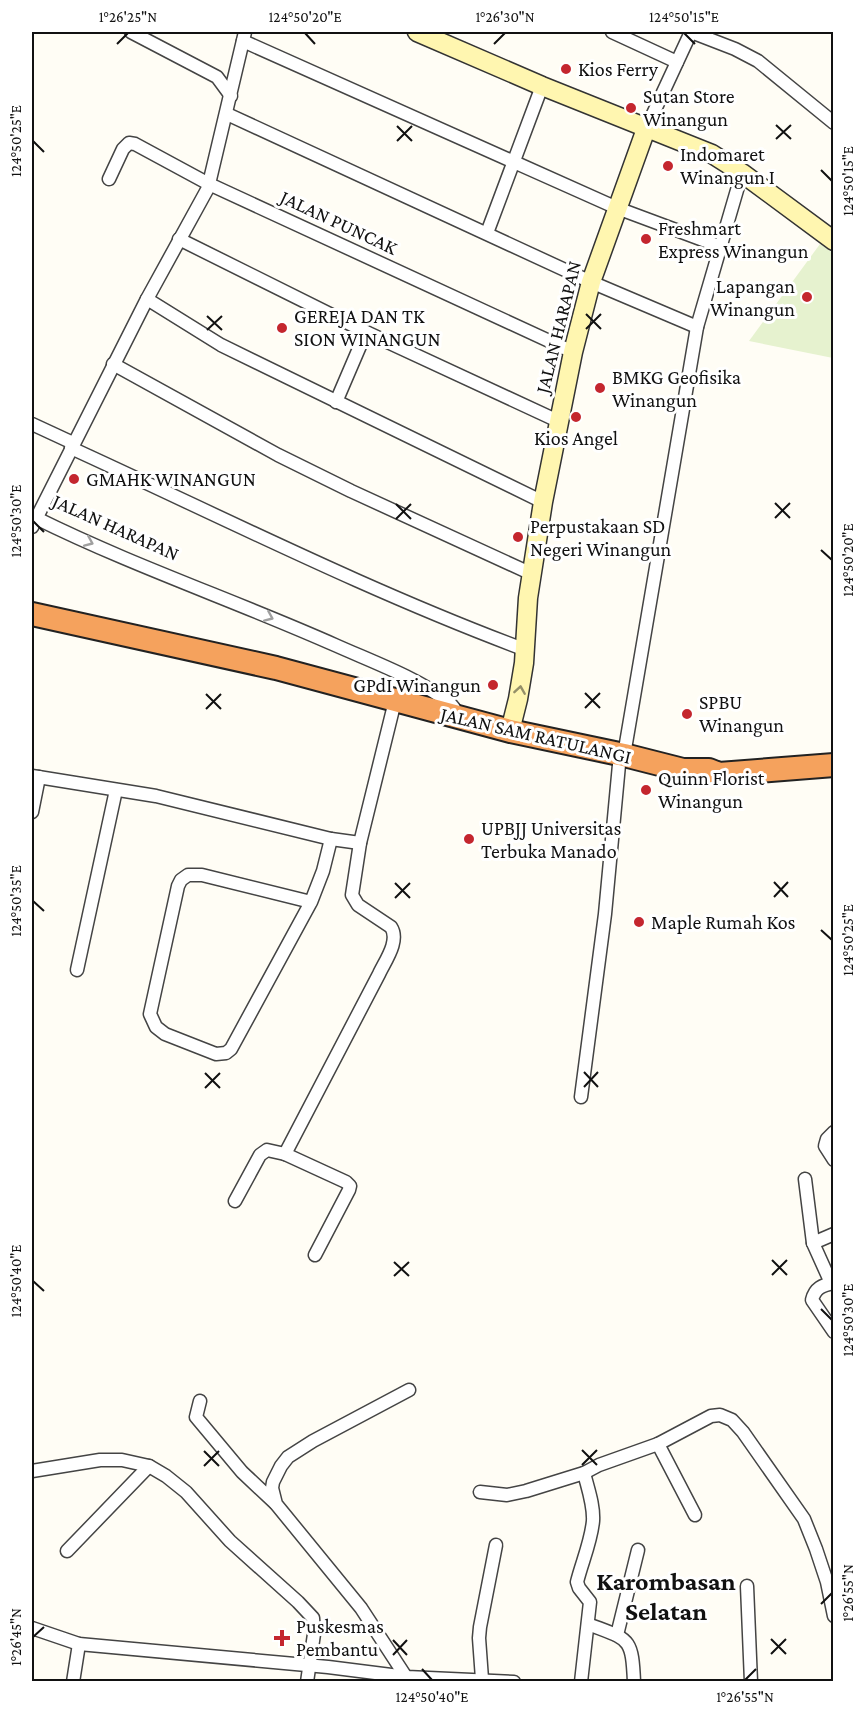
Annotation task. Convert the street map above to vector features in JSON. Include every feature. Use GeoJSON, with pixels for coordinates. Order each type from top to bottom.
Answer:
{"type":"FeatureCollection","features":[{"type":"Feature","properties":{"kind":"highway","name":"JALAN SAM RATULANGI"},"geometry":{"type":"LineString","coordinates":[[32,614],[276,668],[510,730],[622,754],[683,770],[709,770],[719,774],[834,765]]}},
{"type":"Feature","properties":{"kind":"street"},"geometry":{"type":"LineString","coordinates":[[131,32],[217,77],[231,96]]}},
{"type":"Feature","properties":{"kind":"street"},"geometry":{"type":"LineString","coordinates":[[417,32],[542,86],[704,151],[742,173],[834,241]]}},
{"type":"Feature","properties":{"kind":"street"},"geometry":{"type":"LineString","coordinates":[[612,32],[677,62]]}},
{"type":"Feature","properties":{"kind":"street"},"geometry":{"type":"LineString","coordinates":[[691,32],[735,49],[758,61],[834,123]]}},
{"type":"Feature","properties":{"kind":"street","name":"JALAN HARAPAN"},"geometry":{"type":"LineString","coordinates":[[510,730],[526,650],[528,598],[543,502],[573,352],[591,282],[646,129],[691,32]]}},
{"type":"Feature","properties":{"kind":"street"},"geometry":{"type":"LineString","coordinates":[[244,36],[617,207],[719,246]]}},
{"type":"Feature","properties":{"kind":"street","name":"JALAN HARAPAN"},"geometry":{"type":"LineString","coordinates":[[244,36],[209,184],[147,298],[34,522],[303,631],[406,677],[449,702],[454,708],[455,716]]}},
{"type":"Feature","properties":{"kind":"street"},"geometry":{"type":"LineString","coordinates":[[217,77],[236,72]]}},
{"type":"Feature","properties":{"kind":"street"},"geometry":{"type":"LineString","coordinates":[[487,233],[542,86]]}},
{"type":"Feature","properties":{"kind":"street"},"geometry":{"type":"LineString","coordinates":[[227,114],[591,282],[697,327]]}},
{"type":"Feature","properties":{"kind":"street","name":"JALAN PUNCAK"},"geometry":{"type":"LineString","coordinates":[[109,179],[123,149],[132,143],[209,184],[573,352]]}},
{"type":"Feature","properties":{"kind":"street"},"geometry":{"type":"LineString","coordinates":[[581,1097],[605,914],[622,754],[697,327],[742,173]]}},
{"type":"Feature","properties":{"kind":"street"},"geometry":{"type":"LineString","coordinates":[[179,239],[366,332],[558,421]]}},
{"type":"Feature","properties":{"kind":"street"},"geometry":{"type":"LineString","coordinates":[[147,298],[221,345],[543,502]]}},
{"type":"Feature","properties":{"kind":"street"},"geometry":{"type":"LineString","coordinates":[[336,402],[366,332]]}},
{"type":"Feature","properties":{"kind":"street"},"geometry":{"type":"LineString","coordinates":[[113,364],[309,471],[532,574]]}},
{"type":"Feature","properties":{"kind":"street"},"geometry":{"type":"LineString","coordinates":[[32,424],[373,589],[448,621],[526,650]]}},
{"type":"Feature","properties":{"kind":"street"},"geometry":{"type":"LineString","coordinates":[[285,1155],[379,974],[394,938],[391,927],[358,904],[352,896],[360,843],[395,701]]}},
{"type":"Feature","properties":{"kind":"street"},"geometry":{"type":"LineString","coordinates":[[32,812],[35,777],[156,796],[331,839],[360,843]]}},
{"type":"Feature","properties":{"kind":"street"},"geometry":{"type":"LineString","coordinates":[[77,970],[116,790]]}},
{"type":"Feature","properties":{"kind":"street"},"geometry":{"type":"LineString","coordinates":[[311,902],[202,875],[188,875],[181,880],[170,919],[150,1014],[156,1027],[165,1034],[216,1054],[226,1053],[231,1049],[311,902],[323,871],[331,839]]}},
{"type":"Feature","properties":{"kind":"street"},"geometry":{"type":"LineString","coordinates":[[834,1132],[827,1139],[825,1146],[834,1160]]}},
{"type":"Feature","properties":{"kind":"street"},"geometry":{"type":"LineString","coordinates":[[235,1201],[260,1155],[270,1149],[343,1180],[350,1186],[315,1255]]}},
{"type":"Feature","properties":{"kind":"street"},"geometry":{"type":"LineString","coordinates":[[805,1179],[813,1243],[832,1283],[817,1289],[812,1300],[834,1332]]}},
{"type":"Feature","properties":{"kind":"street"},"geometry":{"type":"LineString","coordinates":[[813,1243],[834,1234]]}},
{"type":"Feature","properties":{"kind":"street"},"geometry":{"type":"LineString","coordinates":[[276,1504],[272,1488],[273,1482],[288,1457],[313,1441],[409,1390]]}},
{"type":"Feature","properties":{"kind":"street"},"geometry":{"type":"LineString","coordinates":[[200,1401],[196,1417],[242,1472],[276,1504],[361,1608],[408,1679]]}},
{"type":"Feature","properties":{"kind":"street"},"geometry":{"type":"LineString","coordinates":[[480,1492],[507,1495],[584,1473],[658,1444],[711,1416],[720,1415],[732,1420],[743,1432],[804,1519],[816,1549],[834,1617]]}},
{"type":"Feature","properties":{"kind":"street"},"geometry":{"type":"LineString","coordinates":[[658,1444],[695,1515]]}},
{"type":"Feature","properties":{"kind":"street"},"geometry":{"type":"LineString","coordinates":[[32,1471],[100,1460],[122,1460],[149,1466],[166,1476],[186,1492],[230,1541],[313,1618],[314,1634],[307,1682]]}},
{"type":"Feature","properties":{"kind":"street"},"geometry":{"type":"LineString","coordinates":[[67,1551],[149,1466]]}},
{"type":"Feature","properties":{"kind":"street"},"geometry":{"type":"LineString","coordinates":[[581,1682],[590,1602],[577,1582],[589,1543],[593,1520],[591,1498],[584,1473]]}},
{"type":"Feature","properties":{"kind":"street"},"geometry":{"type":"LineString","coordinates":[[482,1679],[480,1627],[496,1545]]}},
{"type":"Feature","properties":{"kind":"street"},"geometry":{"type":"LineString","coordinates":[[617,1635],[638,1550]]}},
{"type":"Feature","properties":{"kind":"street"},"geometry":{"type":"LineString","coordinates":[[747,1586],[751,1682]]}},
{"type":"Feature","properties":{"kind":"street"},"geometry":{"type":"LineString","coordinates":[[588,1624],[617,1635],[630,1646],[633,1655],[634,1682]]}},
{"type":"Feature","properties":{"kind":"street"},"geometry":{"type":"LineString","coordinates":[[32,1628],[79,1644],[310,1665],[408,1679],[482,1679],[514,1682]]}},
{"type":"Feature","properties":{"kind":"street"},"geometry":{"type":"LineString","coordinates":[[73,1682],[79,1644]]}},
{"type":"Feature","properties":{"kind":"green space","name":"Lapangan Winangun"},"geometry":{"type":"Polygon","coordinates":[[[820,244],[833,253],[833,358],[749,341],[820,244]]]}},
{"type":"Feature","properties":{"kind":"place","name":"Kios Ferry"},"geometry":{"type":"Point","coordinates":[566,69]}},
{"type":"Feature","properties":{"kind":"place","name":"Sutan Store Winangun"},"geometry":{"type":"Point","coordinates":[631,108]}},
{"type":"Feature","properties":{"kind":"place","name":"Indomaret Winangun I"},"geometry":{"type":"Point","coordinates":[668,166]}},
{"type":"Feature","properties":{"kind":"place","name":"Freshmart Express Winangun"},"geometry":{"type":"Point","coordinates":[646,239]}},
{"type":"Feature","properties":{"kind":"place","name":"Lapangan Winangun"},"geometry":{"type":"Point","coordinates":[807,297]}},
{"type":"Feature","properties":{"kind":"place","name":"GEREJA DAN TK SION WINANGUN"},"geometry":{"type":"Point","coordinates":[282,328]}},
{"type":"Feature","properties":{"kind":"place","name":"BMKG Geofisika Winangun"},"geometry":{"type":"Point","coordinates":[600,388]}},
{"type":"Feature","properties":{"kind":"place","name":"Kios Angel"},"geometry":{"type":"Point","coordinates":[576,417]}},
{"type":"Feature","properties":{"kind":"place","name":"GMAHK WINANGUN"},"geometry":{"type":"Point","coordinates":[74,479]}},
{"type":"Feature","properties":{"kind":"place","name":"Perpustakaan SD Negeri Winangun"},"geometry":{"type":"Point","coordinates":[518,537]}},
{"type":"Feature","properties":{"kind":"place","name":"GPdI Winangun"},"geometry":{"type":"Point","coordinates":[493,685]}},
{"type":"Feature","properties":{"kind":"place","name":"SPBU Winangun"},"geometry":{"type":"Point","coordinates":[687,714]}},
{"type":"Feature","properties":{"kind":"place","name":"Quinn Florist Winangun"},"geometry":{"type":"Point","coordinates":[646,790]}},
{"type":"Feature","properties":{"kind":"place","name":"UPBJJ Universitas Terbuka Manado"},"geometry":{"type":"Point","coordinates":[469,839]}},
{"type":"Feature","properties":{"kind":"place","name":"Maple Rumah Kos"},"geometry":{"type":"Point","coordinates":[639,922]}},
{"type":"Feature","properties":{"kind":"place","name":"Puskesmas Pembantu"},"geometry":{"type":"Point","coordinates":[282,1638]}},
{"type":"Feature","properties":{"kind":"district","name":"Karombasan Selatan"},"geometry":{"type":"Point","coordinates":[666,1596]}}]}
